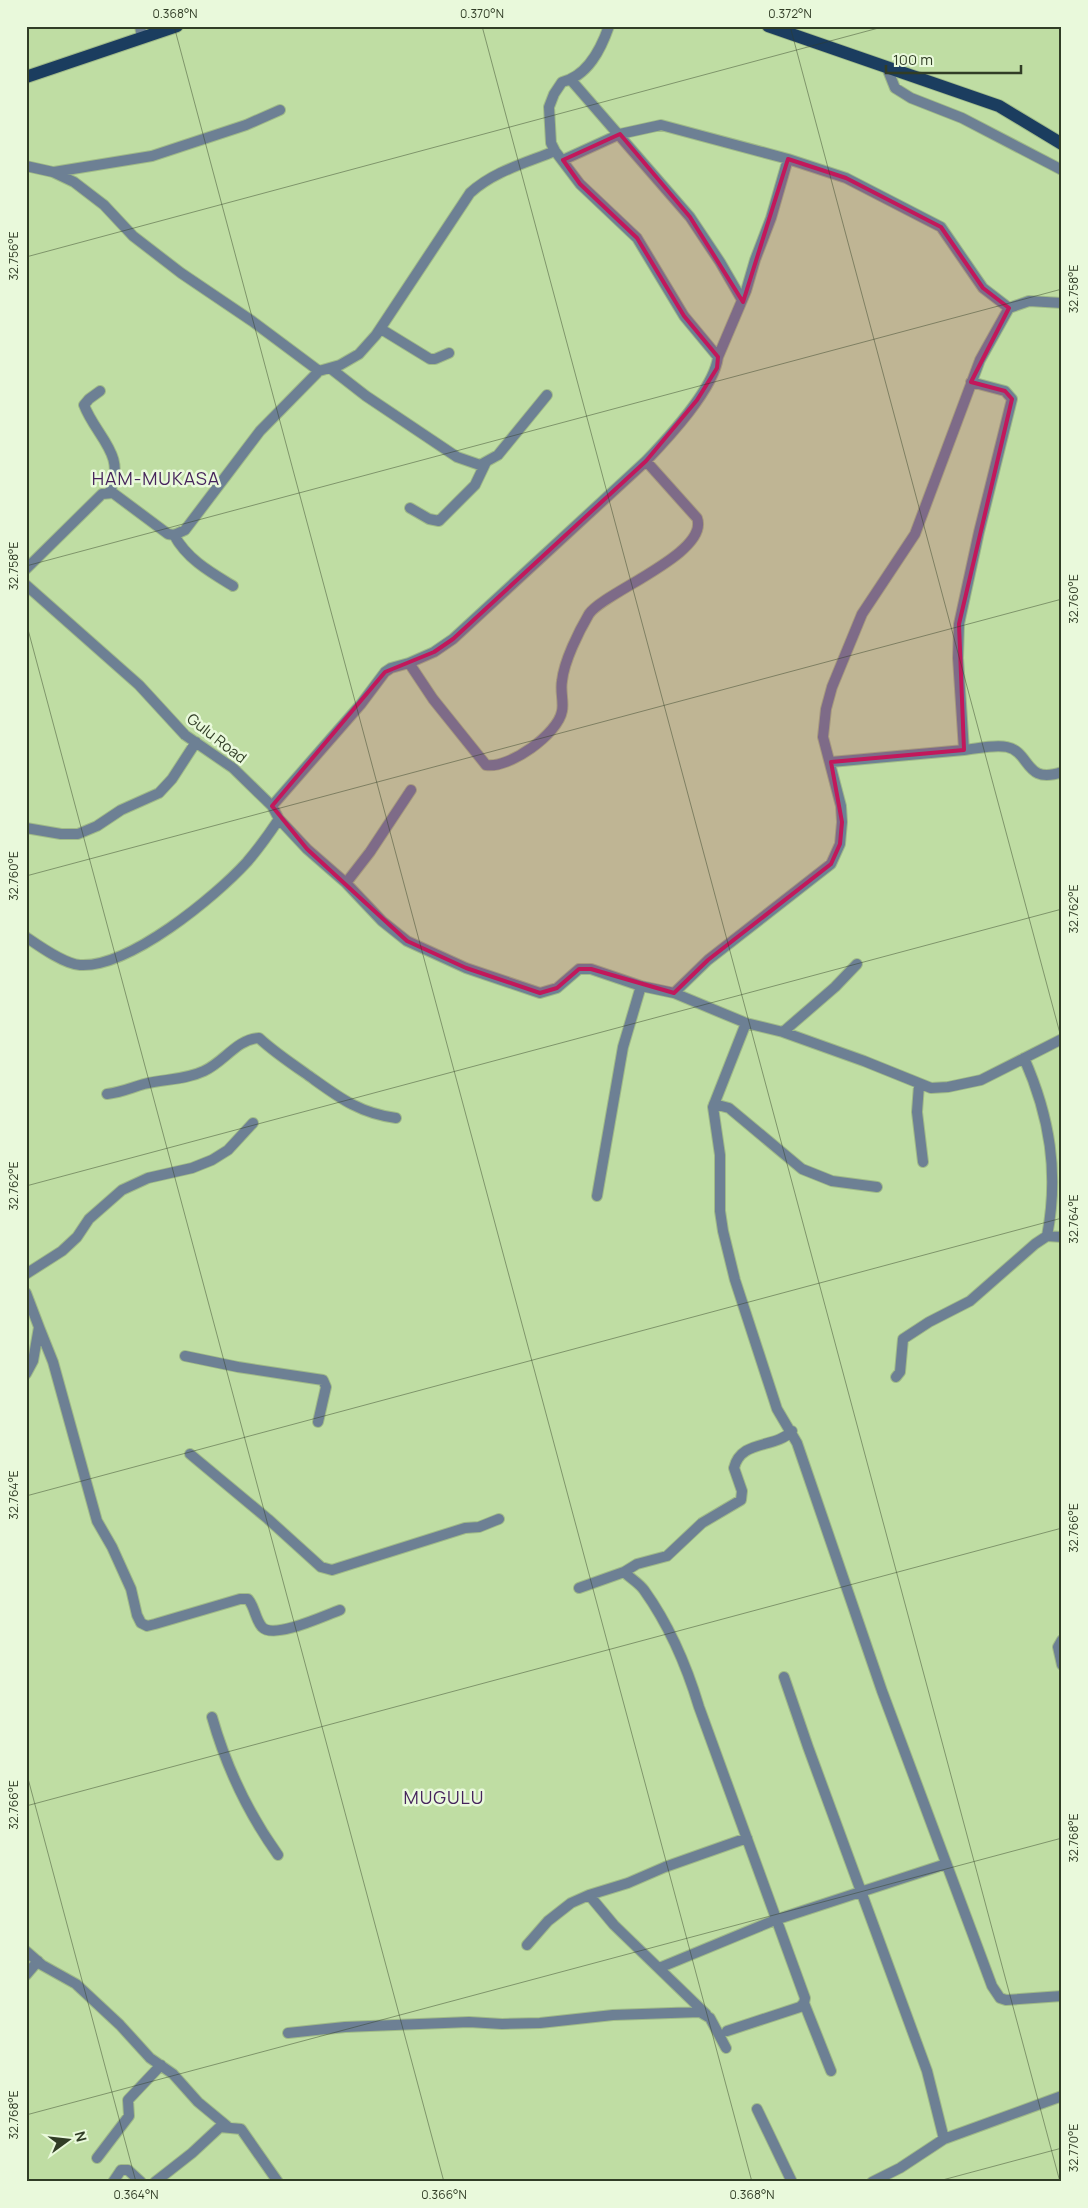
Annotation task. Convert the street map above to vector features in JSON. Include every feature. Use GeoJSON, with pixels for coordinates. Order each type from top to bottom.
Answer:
{"type":"FeatureCollection","features":[{"type":"Feature","properties":{"kind":"main road"},"geometry":{"type":"LineString","coordinates":[[26,77],[141,32],[177,26]]}},
{"type":"Feature","properties":{"kind":"main road"},"geometry":{"type":"LineString","coordinates":[[768,26],[786,29],[887,68],[999,106],[1062,144]]}},
{"type":"Feature","properties":{"kind":"street"},"geometry":{"type":"LineString","coordinates":[[609,26],[604,43],[594,59],[571,80],[562,82],[554,94],[549,107],[550,134],[555,151],[580,184],[638,238],[684,316],[718,357]]}},
{"type":"Feature","properties":{"kind":"street"},"geometry":{"type":"LineString","coordinates":[[887,68],[894,88],[911,98],[962,118],[1062,170]]}},
{"type":"Feature","properties":{"kind":"street"},"geometry":{"type":"LineString","coordinates":[[571,80],[620,134],[690,217],[720,262],[742,300]]}},
{"type":"Feature","properties":{"kind":"street"},"geometry":{"type":"LineString","coordinates":[[53,172],[152,156],[246,125],[280,110]]}},
{"type":"Feature","properties":{"kind":"street"},"geometry":{"type":"LineString","coordinates":[[563,160],[620,134],[661,125],[788,159],[846,178],[941,227],[983,288],[1008,308]]}},
{"type":"Feature","properties":{"kind":"street"},"geometry":{"type":"LineString","coordinates":[[26,569],[102,494],[109,492],[113,493],[168,534],[174,535],[185,530],[260,431],[325,370],[340,365],[359,354],[381,329],[470,193],[482,182],[497,174],[555,151]]}},
{"type":"Feature","properties":{"kind":"street"},"geometry":{"type":"LineString","coordinates":[[272,806],[361,704],[385,672],[434,652],[453,638],[646,461],[667,439],[697,400],[717,368],[718,357],[742,300],[771,218],[788,159]]}},
{"type":"Feature","properties":{"kind":"street"},"geometry":{"type":"LineString","coordinates":[[26,166],[53,172],[74,182],[104,205],[133,236],[181,273],[457,457],[480,465],[498,456],[547,395]]}},
{"type":"Feature","properties":{"kind":"street"},"geometry":{"type":"LineString","coordinates":[[674,993],[708,960],[831,864],[840,844],[842,822],[841,806],[824,737],[826,709],[832,687],[862,614],[915,534],[980,360],[1008,308],[1029,301],[1062,303]]}},
{"type":"Feature","properties":{"kind":"street"},"geometry":{"type":"LineString","coordinates":[[381,329],[430,359],[435,360],[449,353]]}},
{"type":"Feature","properties":{"kind":"street"},"geometry":{"type":"LineString","coordinates":[[964,750],[958,658],[959,624],[979,532],[1012,399],[1005,392],[971,382]]}},
{"type":"Feature","properties":{"kind":"street"},"geometry":{"type":"LineString","coordinates":[[100,391],[84,405],[88,416],[111,450],[115,480],[109,492]]}},
{"type":"Feature","properties":{"kind":"street"},"geometry":{"type":"LineString","coordinates":[[409,663],[432,700],[486,765],[503,764],[525,754],[555,726],[562,712],[562,680],[581,630],[595,607],[660,568],[685,546],[698,531],[700,525],[697,518],[646,461]]}},
{"type":"Feature","properties":{"kind":"street"},"geometry":{"type":"LineString","coordinates":[[410,508],[429,519],[440,521],[476,485],[486,462]]}},
{"type":"Feature","properties":{"kind":"street"},"geometry":{"type":"LineString","coordinates":[[174,535],[181,549],[193,560],[233,586]]}},
{"type":"Feature","properties":{"kind":"street","name":"Gulu Road"},"geometry":{"type":"LineString","coordinates":[[26,585],[139,685],[185,735],[233,768],[272,806],[279,819],[307,848],[346,883],[382,921],[407,941],[466,968],[540,993],[557,988],[578,969],[591,969],[641,986]]}},
{"type":"Feature","properties":{"kind":"street"},"geometry":{"type":"LineString","coordinates":[[26,828],[61,834],[78,834],[98,826],[121,810],[159,794],[172,779],[196,742]]}},
{"type":"Feature","properties":{"kind":"street"},"geometry":{"type":"LineString","coordinates":[[831,762],[1006,747],[1017,752],[1029,768],[1041,775],[1054,775],[1062,772]]}},
{"type":"Feature","properties":{"kind":"street"},"geometry":{"type":"LineString","coordinates":[[346,883],[370,852],[411,790]]}},
{"type":"Feature","properties":{"kind":"street"},"geometry":{"type":"LineString","coordinates":[[26,937],[50,954],[80,965],[106,960],[140,948],[171,928],[240,869],[279,819]]}},
{"type":"Feature","properties":{"kind":"street"},"geometry":{"type":"LineString","coordinates":[[783,1032],[835,987],[857,964]]}},
{"type":"Feature","properties":{"kind":"street"},"geometry":{"type":"LineString","coordinates":[[597,1196],[619,1065],[641,986],[674,993],[746,1023],[783,1032],[864,1061],[930,1088],[981,1080],[1062,1039]]}},
{"type":"Feature","properties":{"kind":"street"},"geometry":{"type":"LineString","coordinates":[[746,1023],[714,1104],[714,1121],[720,1155],[720,1211],[735,1280],[777,1409],[792,1431],[882,1691],[996,1993],[1006,2000],[1062,1996]]}},
{"type":"Feature","properties":{"kind":"street"},"geometry":{"type":"LineString","coordinates":[[107,1094],[127,1091],[144,1084],[180,1079],[205,1070],[242,1043],[260,1038],[289,1063],[343,1100],[370,1113],[396,1118]]}},
{"type":"Feature","properties":{"kind":"street"},"geometry":{"type":"LineString","coordinates":[[1024,1058],[1038,1090],[1047,1122],[1054,1180],[1048,1236]]}},
{"type":"Feature","properties":{"kind":"street"},"geometry":{"type":"LineString","coordinates":[[919,1085],[917,1112],[922,1162]]}},
{"type":"Feature","properties":{"kind":"street"},"geometry":{"type":"LineString","coordinates":[[714,1104],[729,1108],[802,1169],[832,1181],[877,1187]]}},
{"type":"Feature","properties":{"kind":"street"},"geometry":{"type":"LineString","coordinates":[[26,1274],[62,1251],[77,1237],[89,1219],[122,1190],[148,1178],[192,1168],[212,1160],[228,1150],[253,1123]]}},
{"type":"Feature","properties":{"kind":"street"},"geometry":{"type":"LineString","coordinates":[[896,1377],[900,1372],[903,1339],[929,1322],[970,1301],[1035,1244],[1048,1236],[1062,1237]]}},
{"type":"Feature","properties":{"kind":"street"},"geometry":{"type":"LineString","coordinates":[[26,1293],[56,1371],[96,1521],[112,1547],[131,1589],[137,1615],[141,1623],[147,1626],[240,1599],[248,1599],[262,1627],[271,1632],[291,1628],[340,1610]]}},
{"type":"Feature","properties":{"kind":"street"},"geometry":{"type":"LineString","coordinates":[[26,1374],[33,1360],[39,1327]]}},
{"type":"Feature","properties":{"kind":"street"},"geometry":{"type":"LineString","coordinates":[[185,1356],[238,1367],[322,1380],[326,1387],[318,1422]]}},
{"type":"Feature","properties":{"kind":"street"},"geometry":{"type":"LineString","coordinates":[[579,1588],[624,1572],[637,1564],[667,1556],[702,1523],[741,1500],[742,1491],[734,1468],[738,1456],[746,1450],[759,1445],[782,1440],[792,1431]]}},
{"type":"Feature","properties":{"kind":"street"},"geometry":{"type":"LineString","coordinates":[[190,1454],[268,1519],[321,1567],[332,1570],[465,1528],[479,1527],[499,1519]]}},
{"type":"Feature","properties":{"kind":"street"},"geometry":{"type":"LineString","coordinates":[[624,1572],[643,1589],[670,1634],[689,1672],[775,1920],[805,1998],[804,2003],[832,2071]]}},
{"type":"Feature","properties":{"kind":"street"},"geometry":{"type":"LineString","coordinates":[[1062,1640],[1058,1646],[1062,1665]]}},
{"type":"Feature","properties":{"kind":"street"},"geometry":{"type":"LineString","coordinates":[[784,1677],[927,2071],[944,2140]]}},
{"type":"Feature","properties":{"kind":"street"},"geometry":{"type":"LineString","coordinates":[[212,1717],[222,1749],[239,1788],[263,1836],[278,1855]]}},
{"type":"Feature","properties":{"kind":"street"},"geometry":{"type":"LineString","coordinates":[[527,1945],[548,1921],[571,1903],[747,1838]]}},
{"type":"Feature","properties":{"kind":"street"},"geometry":{"type":"LineString","coordinates":[[659,1968],[775,1920],[946,1864]]}},
{"type":"Feature","properties":{"kind":"street"},"geometry":{"type":"LineString","coordinates":[[589,1895],[614,1926],[710,2018],[726,2048]]}},
{"type":"Feature","properties":{"kind":"street"},"geometry":{"type":"LineString","coordinates":[[26,1951],[38,1961],[76,1984],[120,2025],[150,2058],[173,2074],[198,2102],[227,2126]]}},
{"type":"Feature","properties":{"kind":"street"},"geometry":{"type":"LineString","coordinates":[[26,1975],[38,1961]]}},
{"type":"Feature","properties":{"kind":"street"},"geometry":{"type":"LineString","coordinates":[[726,2031],[800,2007],[804,2003]]}},
{"type":"Feature","properties":{"kind":"street"},"geometry":{"type":"LineString","coordinates":[[288,2033],[345,2028],[469,2022],[540,2023],[613,2015],[700,2012],[710,2018]]}},
{"type":"Feature","properties":{"kind":"street"},"geometry":{"type":"LineString","coordinates":[[97,2158],[129,2116],[128,2100],[161,2064]]}},
{"type":"Feature","properties":{"kind":"street"},"geometry":{"type":"LineString","coordinates":[[872,2182],[900,2168],[944,2140],[1062,2096]]}},
{"type":"Feature","properties":{"kind":"street"},"geometry":{"type":"LineString","coordinates":[[757,2109],[792,2182]]}},
{"type":"Feature","properties":{"kind":"street"},"geometry":{"type":"LineString","coordinates":[[155,2182],[192,2153],[220,2127],[227,2126],[241,2129],[278,2182]]}},
{"type":"Feature","properties":{"kind":"street"},"geometry":{"type":"LineString","coordinates":[[113,2182],[121,2170],[128,2170],[141,2182]]}},
{"type":"Feature","properties":{"kind":"highlighted area"},"geometry":{"type":"Polygon","coordinates":[[[620,134],[690,217],[743,302],[788,159],[846,178],[941,227],[983,288],[1009,308],[971,382],[1005,391],[1012,399],[959,624],[964,750],[831,762],[842,822],[840,844],[831,864],[708,960],[674,993],[591,969],[579,969],[557,988],[540,993],[466,968],[407,941],[307,849],[272,806],[385,672],[434,652],[453,639],[646,461],[697,400],[717,368],[718,357],[684,316],[637,238],[580,184],[563,160],[620,134]]]}},
{"type":"Feature","properties":{"kind":"district","name":"HAM-MUKASA"},"geometry":{"type":"Point","coordinates":[156,478]}},
{"type":"Feature","properties":{"kind":"district","name":"MUGULU"},"geometry":{"type":"Point","coordinates":[444,1797]}}]}
